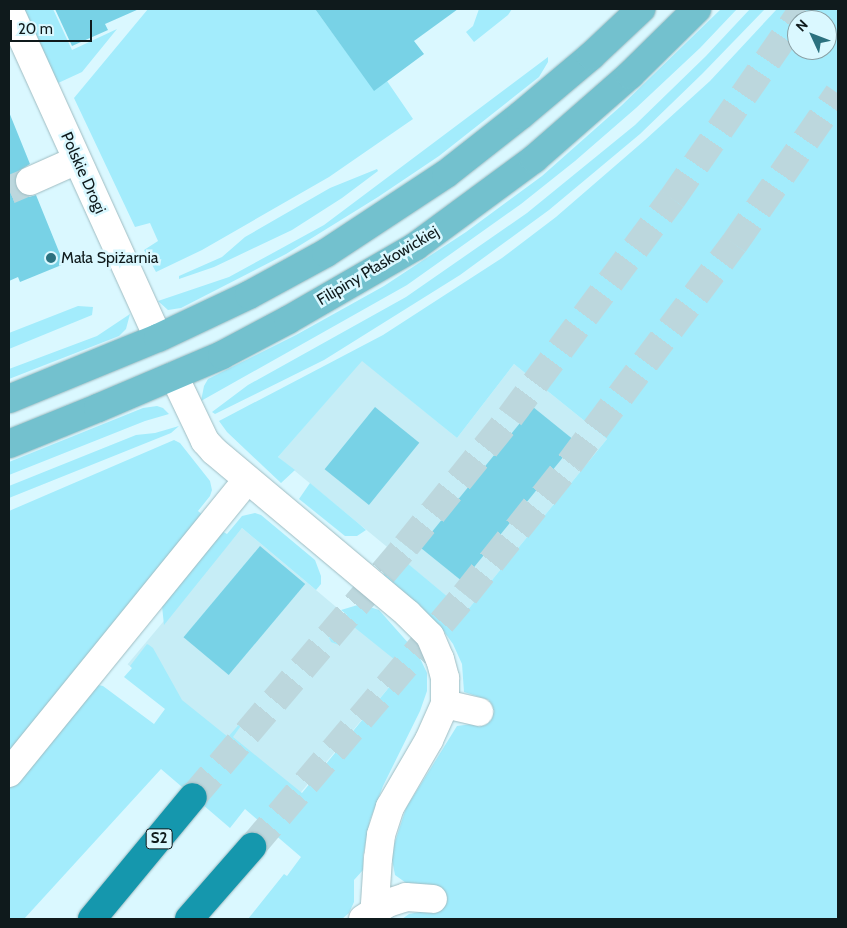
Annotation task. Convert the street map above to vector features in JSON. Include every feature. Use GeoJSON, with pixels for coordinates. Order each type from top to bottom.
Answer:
{"type":"FeatureCollection","features":[{"type":"Feature","properties":{"kind":"highway","name":"S2"},"geometry":{"type":"LineString","coordinates":[[92,919],[194,797]]}},
{"type":"Feature","properties":{"kind":"highway"},"geometry":{"type":"LineString","coordinates":[[189,919],[252,847]]}},
{"type":"Feature","properties":{"kind":"main road"},"geometry":{"type":"LineString","coordinates":[[9,399],[158,338],[249,295],[326,253],[446,174],[521,115],[591,56],[641,9]]}},
{"type":"Feature","properties":{"kind":"main road","name":"Filipiny Płaskowickiej"},"geometry":{"type":"LineString","coordinates":[[9,444],[174,376],[257,337],[416,246],[548,147],[630,75],[697,9]]}},
{"type":"Feature","properties":{"kind":"street","name":"Polskie Drogi"},"geometry":{"type":"LineString","coordinates":[[9,9],[158,338]]}},
{"type":"Feature","properties":{"kind":"street"},"geometry":{"type":"LineString","coordinates":[[30,181],[77,160]]}},
{"type":"Feature","properties":{"kind":"street"},"geometry":{"type":"LineString","coordinates":[[174,376],[205,440],[247,480],[408,614],[430,636],[440,659],[445,678],[445,704],[429,740],[390,807],[378,858],[371,916]]}},
{"type":"Feature","properties":{"kind":"street"},"geometry":{"type":"LineString","coordinates":[[9,772],[247,480]]}},
{"type":"Feature","properties":{"kind":"street"},"geometry":{"type":"LineString","coordinates":[[445,704],[479,712]]}},
{"type":"Feature","properties":{"kind":"street"},"geometry":{"type":"LineString","coordinates":[[371,916],[406,897],[433,899]]}},
{"type":"Feature","properties":{"kind":"shaded area"},"geometry":{"type":"Polygon","coordinates":[[[22,9],[53,9],[72,50],[117,29],[82,72],[56,84],[22,9]]]}},
{"type":"Feature","properties":{"kind":"shaded area"},"geometry":{"type":"Polygon","coordinates":[[[148,9],[315,9],[374,90],[387,81],[413,119],[329,177],[202,250],[156,272],[144,250],[158,241],[150,223],[135,227],[74,98],[148,9]]]}},
{"type":"Feature","properties":{"kind":"shaded area"},"geometry":{"type":"Polygon","coordinates":[[[479,9],[512,9],[508,15],[474,42],[466,32],[473,26],[479,9]]]}},
{"type":"Feature","properties":{"kind":"shaded area"},"geometry":{"type":"Polygon","coordinates":[[[721,9],[737,9],[700,48],[636,108],[575,161],[521,204],[407,285],[201,401],[204,386],[208,379],[296,335],[384,286],[466,232],[542,176],[621,106],[721,9]]]}},
{"type":"Feature","properties":{"kind":"shaded area"},"geometry":{"type":"Polygon","coordinates":[[[750,9],[765,9],[640,134],[549,210],[460,275],[324,360],[215,414],[212,412],[248,385],[406,297],[527,213],[635,125],[706,56],[750,9]]]}},
{"type":"Feature","properties":{"kind":"shaded area"},"geometry":{"type":"Polygon","coordinates":[[[777,9],[838,9],[838,919],[402,919],[409,914],[441,908],[395,875],[391,854],[406,808],[457,726],[472,724],[491,706],[489,700],[464,692],[462,664],[453,644],[440,626],[384,576],[382,563],[384,556],[389,548],[466,612],[607,439],[514,364],[457,438],[362,361],[278,457],[295,470],[281,483],[227,432],[219,421],[383,335],[502,258],[556,217],[710,81],[777,9]]]}},
{"type":"Feature","properties":{"kind":"shaded area"},"geometry":{"type":"Polygon","coordinates":[[[548,57],[548,62],[539,77],[439,156],[378,197],[286,254],[181,308],[168,310],[158,301],[229,277],[324,225],[548,57]]]}},
{"type":"Feature","properties":{"kind":"shaded area"},"geometry":{"type":"Polygon","coordinates":[[[377,169],[378,171],[342,198],[292,230],[214,267],[179,279],[179,276],[222,257],[245,237],[330,188],[377,169]]]}},
{"type":"Feature","properties":{"kind":"shaded area"},"geometry":{"type":"Polygon","coordinates":[[[78,306],[93,307],[92,315],[9,349],[9,333],[78,306]]]}},
{"type":"Feature","properties":{"kind":"shaded area"},"geometry":{"type":"Polygon","coordinates":[[[130,314],[126,329],[119,336],[9,379],[9,369],[97,336],[130,314]]]}},
{"type":"Feature","properties":{"kind":"shaded area"},"geometry":{"type":"Polygon","coordinates":[[[362,360],[457,438],[514,364],[607,439],[466,612],[278,457],[362,360]]]}},
{"type":"Feature","properties":{"kind":"shaded area"},"geometry":{"type":"Polygon","coordinates":[[[157,406],[163,408],[169,414],[145,421],[9,475],[9,462],[143,408],[157,406]]]}},
{"type":"Feature","properties":{"kind":"shaded area"},"geometry":{"type":"Polygon","coordinates":[[[179,426],[171,433],[9,498],[9,486],[136,435],[155,433],[179,426]]]}},
{"type":"Feature","properties":{"kind":"shaded area"},"geometry":{"type":"Polygon","coordinates":[[[174,440],[180,443],[210,481],[212,490],[210,496],[198,511],[204,516],[9,752],[9,511],[174,440]]]}},
{"type":"Feature","properties":{"kind":"shaded area"},"geometry":{"type":"Polygon","coordinates":[[[310,483],[366,530],[357,536],[345,536],[299,499],[310,483]]]}},
{"type":"Feature","properties":{"kind":"shaded area"},"geometry":{"type":"Polygon","coordinates":[[[255,513],[261,515],[315,560],[321,576],[321,584],[316,590],[242,528],[164,625],[162,606],[220,530],[227,534],[242,516],[255,513]]]}},
{"type":"Feature","properties":{"kind":"shaded area"},"geometry":{"type":"Polygon","coordinates":[[[242,528],[407,666],[292,803],[128,664],[242,528]]]}},
{"type":"Feature","properties":{"kind":"shaded area"},"geometry":{"type":"Polygon","coordinates":[[[361,604],[379,610],[418,654],[427,673],[427,691],[420,711],[383,786],[370,820],[363,856],[363,870],[354,880],[354,902],[349,913],[342,919],[248,919],[284,874],[287,876],[301,857],[245,809],[230,828],[161,769],[24,919],[9,919],[9,789],[93,688],[98,685],[103,686],[154,724],[165,709],[124,677],[147,644],[149,645],[153,648],[182,700],[228,737],[245,720],[233,737],[302,793],[405,668],[354,627],[339,645],[331,642],[329,638],[347,615],[341,610],[361,604]]]}},
{"type":"Feature","properties":{"kind":"building"},"geometry":{"type":"Polygon","coordinates":[[[55,9],[139,9],[105,24],[108,30],[72,46],[55,9]]]}},
{"type":"Feature","properties":{"kind":"building"},"geometry":{"type":"Polygon","coordinates":[[[315,9],[458,9],[414,41],[424,54],[374,91],[315,9]]]}},
{"type":"Feature","properties":{"kind":"building"},"geometry":{"type":"Polygon","coordinates":[[[9,112],[30,164],[17,172],[14,180],[16,187],[21,194],[29,197],[36,195],[64,264],[20,282],[18,277],[9,281],[9,112]]]}},
{"type":"Feature","properties":{"kind":"building"},"geometry":{"type":"Polygon","coordinates":[[[375,407],[419,443],[369,505],[325,469],[375,407]]]}},
{"type":"Feature","properties":{"kind":"building"},"geometry":{"type":"Polygon","coordinates":[[[533,407],[576,442],[462,581],[420,547],[533,407]]]}},
{"type":"Feature","properties":{"kind":"building"},"geometry":{"type":"Polygon","coordinates":[[[260,546],[305,584],[229,675],[184,637],[260,546]]]}},
{"type":"Feature","properties":{"kind":"tunnel"},"geometry":{"type":"LineString","coordinates":[[193,797],[406,546],[510,417],[672,199],[803,9]]}},
{"type":"Feature","properties":{"kind":"tunnel"},"geometry":{"type":"LineString","coordinates":[[252,847],[465,595],[570,463],[734,244],[838,94]]}},
{"type":"Feature","properties":{"kind":"tunnel"},"geometry":{"type":"LineString","coordinates":[[9,190],[30,181]]}},
{"type":"Feature","properties":{"kind":"place","name":"Mała Spiżarnia"},"geometry":{"type":"Point","coordinates":[51,258]}}]}
